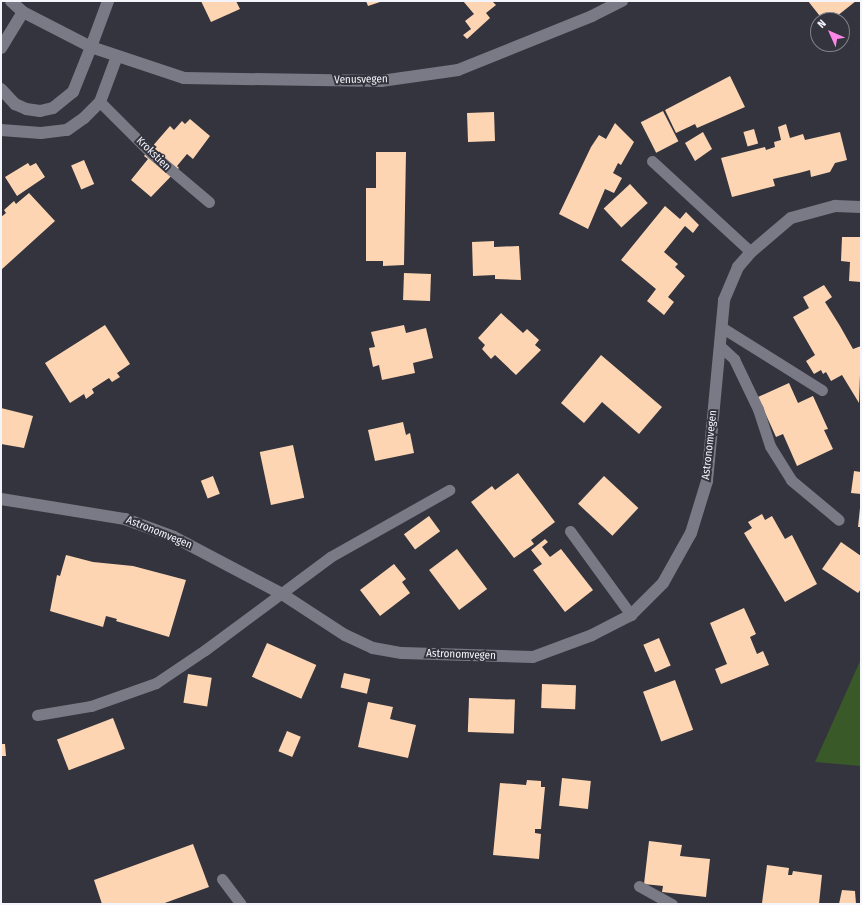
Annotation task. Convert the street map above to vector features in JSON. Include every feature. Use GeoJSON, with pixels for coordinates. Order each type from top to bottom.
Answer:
{"type":"FeatureCollection","features":[{"type":"Feature","properties":{"kind":"street","name":"Venusvegen"},"geometry":{"type":"LineString","coordinates":[[11,1],[23,12],[91,47],[184,78],[381,81],[458,70],[592,16],[622,1]]}},
{"type":"Feature","properties":{"kind":"street"},"geometry":{"type":"LineString","coordinates":[[1,89],[15,104],[26,109],[40,111],[53,108],[73,92],[108,1]]}},
{"type":"Feature","properties":{"kind":"street"},"geometry":{"type":"LineString","coordinates":[[1,48],[23,12]]}},
{"type":"Feature","properties":{"kind":"street"},"geometry":{"type":"LineString","coordinates":[[1,130],[41,133],[66,130],[84,118],[100,102],[117,56]]}},
{"type":"Feature","properties":{"kind":"street","name":"Astronomvegen"},"geometry":{"type":"LineString","coordinates":[[1,500],[125,519],[174,537],[282,594],[345,635],[373,648],[402,653],[533,657],[592,635],[631,615],[663,583],[691,533],[707,481],[724,300],[738,267],[751,252],[791,218],[835,206],[861,207]]}},
{"type":"Feature","properties":{"kind":"lane","name":"Krokstien"},"geometry":{"type":"LineString","coordinates":[[100,102],[151,153],[208,202]]}},
{"type":"Feature","properties":{"kind":"lane"},"geometry":{"type":"LineString","coordinates":[[652,161],[751,252]]}},
{"type":"Feature","properties":{"kind":"lane"},"geometry":{"type":"LineString","coordinates":[[721,327],[822,390]]}},
{"type":"Feature","properties":{"kind":"lane"},"geometry":{"type":"LineString","coordinates":[[719,345],[734,359],[758,409],[770,446],[792,480],[839,520]]}},
{"type":"Feature","properties":{"kind":"lane"},"geometry":{"type":"LineString","coordinates":[[37,714],[91,706],[156,683],[282,594],[330,557],[449,490]]}},
{"type":"Feature","properties":{"kind":"lane"},"geometry":{"type":"LineString","coordinates":[[570,531],[631,615]]}},
{"type":"Feature","properties":{"kind":"lane"},"geometry":{"type":"LineString","coordinates":[[222,879],[241,904]]}},
{"type":"Feature","properties":{"kind":"lane"},"geometry":{"type":"LineString","coordinates":[[639,886],[672,904]]}},
{"type":"Feature","properties":{"kind":"green space"},"geometry":{"type":"Polygon","coordinates":[[[861,659],[861,766],[815,762],[861,659]]]}},
{"type":"Feature","properties":{"kind":"building"},"geometry":{"type":"Polygon","coordinates":[[[201,1],[236,1],[240,9],[211,22],[201,1]]]}},
{"type":"Feature","properties":{"kind":"building"},"geometry":{"type":"Polygon","coordinates":[[[366,1],[383,1],[368,6],[366,1]]]}},
{"type":"Feature","properties":{"kind":"building"},"geometry":{"type":"Polygon","coordinates":[[[463,1],[492,1],[496,5],[486,13],[490,18],[467,39],[463,35],[471,29],[465,21],[474,14],[463,1]]]}},
{"type":"Feature","properties":{"kind":"building"},"geometry":{"type":"Polygon","coordinates":[[[808,1],[856,1],[842,12],[817,12],[808,1]]]}},
{"type":"Feature","properties":{"kind":"building"},"geometry":{"type":"Polygon","coordinates":[[[730,76],[745,107],[697,128],[695,124],[676,133],[665,110],[730,76]]]}},
{"type":"Feature","properties":{"kind":"building"},"geometry":{"type":"Polygon","coordinates":[[[663,111],[678,141],[656,153],[641,122],[663,111]]]}},
{"type":"Feature","properties":{"kind":"building"},"geometry":{"type":"Polygon","coordinates":[[[494,112],[495,141],[468,142],[467,113],[494,112]]]}},
{"type":"Feature","properties":{"kind":"building"},"geometry":{"type":"Polygon","coordinates":[[[190,119],[210,136],[193,159],[187,154],[177,166],[179,168],[151,197],[131,180],[148,159],[144,156],[170,126],[174,130],[182,121],[185,124],[190,119]]]}},
{"type":"Feature","properties":{"kind":"building"},"geometry":{"type":"Polygon","coordinates":[[[615,123],[634,142],[621,165],[618,163],[613,173],[622,178],[614,193],[605,189],[588,229],[559,214],[591,147],[599,135],[606,139],[615,123]]]}},
{"type":"Feature","properties":{"kind":"building"},"geometry":{"type":"Polygon","coordinates":[[[786,124],[790,138],[803,134],[805,140],[840,132],[847,160],[835,163],[830,172],[811,177],[810,170],[773,179],[775,186],[732,197],[721,158],[765,147],[766,150],[775,147],[774,142],[781,140],[778,127],[786,124]]]}},
{"type":"Feature","properties":{"kind":"building"},"geometry":{"type":"Polygon","coordinates":[[[754,129],[758,143],[748,146],[743,132],[754,129]]]}},
{"type":"Feature","properties":{"kind":"building"},"geometry":{"type":"Polygon","coordinates":[[[703,132],[712,149],[695,161],[685,143],[703,132]]]}},
{"type":"Feature","properties":{"kind":"building"},"geometry":{"type":"Polygon","coordinates":[[[376,152],[406,152],[404,265],[383,266],[383,261],[366,261],[366,188],[376,188],[376,152]]]}},
{"type":"Feature","properties":{"kind":"building"},"geometry":{"type":"Polygon","coordinates":[[[84,160],[94,184],[81,189],[71,165],[84,160]]]}},
{"type":"Feature","properties":{"kind":"building"},"geometry":{"type":"Polygon","coordinates":[[[28,163],[30,166],[36,163],[45,177],[17,196],[5,177],[28,163]]]}},
{"type":"Feature","properties":{"kind":"building"},"geometry":{"type":"Polygon","coordinates":[[[630,184],[648,203],[621,228],[604,209],[630,184]]]}},
{"type":"Feature","properties":{"kind":"building"},"geometry":{"type":"Polygon","coordinates":[[[29,193],[55,221],[1,270],[1,217],[6,213],[4,210],[14,201],[16,204],[29,193]]]}},
{"type":"Feature","properties":{"kind":"building"},"geometry":{"type":"Polygon","coordinates":[[[665,206],[680,219],[686,212],[699,225],[693,233],[685,226],[664,252],[678,264],[675,267],[685,276],[668,297],[674,302],[664,315],[647,301],[656,289],[621,260],[665,206]]]}},
{"type":"Feature","properties":{"kind":"building"},"geometry":{"type":"Polygon","coordinates":[[[842,237],[861,237],[861,282],[849,281],[850,262],[841,261],[842,237]]]}},
{"type":"Feature","properties":{"kind":"building"},"geometry":{"type":"Polygon","coordinates":[[[494,241],[494,247],[519,246],[521,280],[495,279],[495,275],[473,276],[472,242],[494,241]]]}},
{"type":"Feature","properties":{"kind":"building"},"geometry":{"type":"Polygon","coordinates":[[[404,273],[431,274],[430,301],[403,300],[404,273]]]}},
{"type":"Feature","properties":{"kind":"building"},"geometry":{"type":"Polygon","coordinates":[[[824,285],[832,297],[825,302],[853,349],[861,346],[859,403],[842,375],[831,381],[826,372],[823,374],[821,370],[814,374],[806,361],[815,355],[793,317],[809,308],[803,297],[824,285]]]}},
{"type":"Feature","properties":{"kind":"building"},"geometry":{"type":"Polygon","coordinates":[[[501,313],[523,333],[527,329],[539,340],[535,345],[541,350],[516,375],[495,355],[491,359],[482,349],[485,345],[478,338],[501,313]]]}},
{"type":"Feature","properties":{"kind":"building"},"geometry":{"type":"Polygon","coordinates":[[[105,325],[130,364],[117,373],[120,377],[112,382],[109,378],[92,389],[94,393],[86,399],[84,394],[70,403],[45,363],[105,325]]]}},
{"type":"Feature","properties":{"kind":"building"},"geometry":{"type":"Polygon","coordinates":[[[404,325],[406,333],[426,328],[433,358],[413,363],[415,373],[382,380],[379,365],[373,367],[369,348],[375,347],[371,332],[404,325]]]}},
{"type":"Feature","properties":{"kind":"building"},"geometry":{"type":"Polygon","coordinates":[[[601,355],[662,407],[639,434],[602,402],[584,423],[561,403],[601,355]]]}},
{"type":"Feature","properties":{"kind":"building"},"geometry":{"type":"Polygon","coordinates":[[[789,383],[798,403],[813,396],[828,429],[824,430],[833,449],[797,466],[783,434],[776,437],[758,397],[789,383]]]}},
{"type":"Feature","properties":{"kind":"building"},"geometry":{"type":"Polygon","coordinates":[[[1,408],[33,416],[24,448],[1,444],[1,408]]]}},
{"type":"Feature","properties":{"kind":"building"},"geometry":{"type":"Polygon","coordinates":[[[403,422],[406,435],[410,433],[414,453],[375,461],[368,430],[403,422]]]}},
{"type":"Feature","properties":{"kind":"building"},"geometry":{"type":"Polygon","coordinates":[[[293,445],[304,498],[271,505],[260,452],[293,445]]]}},
{"type":"Feature","properties":{"kind":"building"},"geometry":{"type":"Polygon","coordinates":[[[854,471],[861,472],[861,494],[851,493],[854,471]]]}},
{"type":"Feature","properties":{"kind":"building"},"geometry":{"type":"Polygon","coordinates":[[[518,473],[555,522],[531,540],[534,544],[514,558],[471,502],[492,486],[495,490],[518,473]]]}},
{"type":"Feature","properties":{"kind":"building"},"geometry":{"type":"Polygon","coordinates":[[[213,476],[220,494],[208,498],[201,481],[213,476]]]}},
{"type":"Feature","properties":{"kind":"building"},"geometry":{"type":"Polygon","coordinates":[[[604,476],[638,508],[612,536],[578,504],[604,476]]]}},
{"type":"Feature","properties":{"kind":"building"},"geometry":{"type":"Polygon","coordinates":[[[860,508],[861,527],[858,527],[860,508]]]}},
{"type":"Feature","properties":{"kind":"building"},"geometry":{"type":"Polygon","coordinates":[[[762,514],[765,520],[772,516],[785,539],[792,535],[817,584],[785,602],[744,533],[752,528],[748,522],[762,514]]]}},
{"type":"Feature","properties":{"kind":"building"},"geometry":{"type":"Polygon","coordinates":[[[429,516],[440,531],[415,550],[404,534],[429,516]]]}},
{"type":"Feature","properties":{"kind":"building"},"geometry":{"type":"Polygon","coordinates":[[[545,539],[548,542],[542,547],[550,557],[561,549],[593,590],[565,612],[533,570],[542,564],[531,550],[545,539]]]}},
{"type":"Feature","properties":{"kind":"building"},"geometry":{"type":"Polygon","coordinates":[[[841,542],[861,556],[861,589],[858,593],[822,569],[841,542]]]}},
{"type":"Feature","properties":{"kind":"building"},"geometry":{"type":"Polygon","coordinates":[[[457,549],[487,589],[459,610],[429,570],[457,549]]]}},
{"type":"Feature","properties":{"kind":"building"},"geometry":{"type":"Polygon","coordinates":[[[66,555],[93,562],[133,566],[186,580],[169,637],[116,621],[117,619],[106,616],[103,627],[50,611],[57,575],[60,576],[66,555]]]}},
{"type":"Feature","properties":{"kind":"building"},"geometry":{"type":"Polygon","coordinates":[[[394,564],[406,579],[402,582],[410,593],[380,616],[360,590],[394,564]]]}},
{"type":"Feature","properties":{"kind":"building"},"geometry":{"type":"Polygon","coordinates":[[[744,608],[756,634],[750,637],[757,654],[763,651],[769,665],[721,684],[715,669],[727,664],[710,623],[744,608]]]}},
{"type":"Feature","properties":{"kind":"building"},"geometry":{"type":"Polygon","coordinates":[[[659,638],[671,666],[655,672],[643,645],[659,638]]]}},
{"type":"Feature","properties":{"kind":"building"},"geometry":{"type":"Polygon","coordinates":[[[267,643],[316,665],[301,699],[252,677],[267,643]]]}},
{"type":"Feature","properties":{"kind":"building"},"geometry":{"type":"Polygon","coordinates":[[[344,673],[370,679],[367,694],[341,688],[344,673]]]}},
{"type":"Feature","properties":{"kind":"building"},"geometry":{"type":"Polygon","coordinates":[[[188,674],[212,678],[207,706],[183,703],[188,674]]]}},
{"type":"Feature","properties":{"kind":"building"},"geometry":{"type":"Polygon","coordinates":[[[675,680],[693,730],[661,741],[643,692],[675,680]]]}},
{"type":"Feature","properties":{"kind":"building"},"geometry":{"type":"Polygon","coordinates":[[[542,684],[576,685],[575,709],[541,708],[542,684]]]}},
{"type":"Feature","properties":{"kind":"building"},"geometry":{"type":"Polygon","coordinates":[[[469,698],[515,700],[514,734],[468,732],[469,698]]]}},
{"type":"Feature","properties":{"kind":"building"},"geometry":{"type":"Polygon","coordinates":[[[368,702],[393,707],[390,719],[416,725],[408,758],[358,747],[368,702]]]}},
{"type":"Feature","properties":{"kind":"building"},"geometry":{"type":"Polygon","coordinates":[[[113,718],[125,749],[69,770],[57,740],[113,718]]]}},
{"type":"Feature","properties":{"kind":"building"},"geometry":{"type":"Polygon","coordinates":[[[287,731],[301,737],[292,757],[278,751],[287,731]]]}},
{"type":"Feature","properties":{"kind":"building"},"geometry":{"type":"Polygon","coordinates":[[[1,744],[5,744],[6,756],[1,756],[1,744]]]}},
{"type":"Feature","properties":{"kind":"building"},"geometry":{"type":"Polygon","coordinates":[[[562,778],[591,781],[588,809],[559,806],[562,778]]]}},
{"type":"Feature","properties":{"kind":"building"},"geometry":{"type":"Polygon","coordinates":[[[527,780],[541,781],[541,787],[545,787],[541,829],[535,829],[535,833],[541,834],[539,859],[493,855],[500,783],[526,785],[527,780]]]}},
{"type":"Feature","properties":{"kind":"building"},"geometry":{"type":"Polygon","coordinates":[[[649,841],[682,845],[680,856],[710,859],[706,897],[662,892],[663,886],[644,884],[649,841]]]}},
{"type":"Feature","properties":{"kind":"building"},"geometry":{"type":"Polygon","coordinates":[[[193,844],[209,887],[162,904],[102,904],[94,880],[193,844]]]}},
{"type":"Feature","properties":{"kind":"building"},"geometry":{"type":"Polygon","coordinates":[[[767,865],[789,868],[788,875],[792,875],[793,871],[822,875],[819,904],[762,903],[767,865]]]}},
{"type":"Feature","properties":{"kind":"building"},"geometry":{"type":"Polygon","coordinates":[[[842,890],[855,891],[856,904],[839,904],[842,890]]]}}]}
